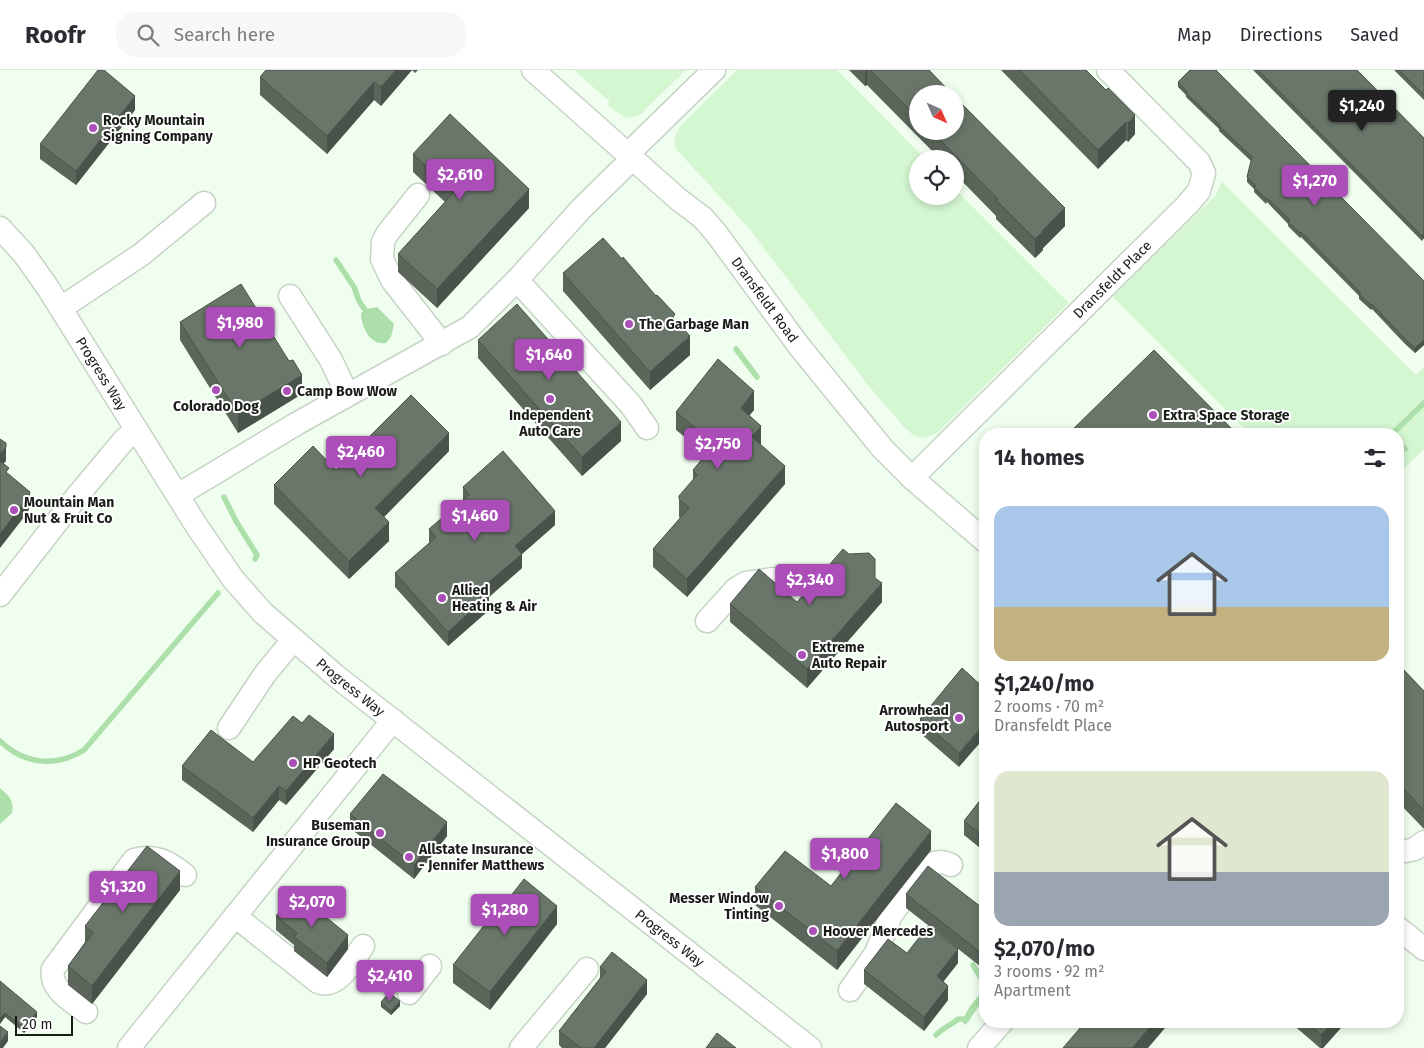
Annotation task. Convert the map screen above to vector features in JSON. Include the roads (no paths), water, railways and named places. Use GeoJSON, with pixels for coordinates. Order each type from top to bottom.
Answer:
{"type":"FeatureCollection","features":[{"type":"Feature","properties":{"kind":"street","name":"Dransfeldt Road"},"geometry":{"type":"LineString","coordinates":[[533,70],[678,199],[703,218],[752,279],[760,294],[817,369],[868,432],[912,478],[979,537]]}},
{"type":"Feature","properties":{"kind":"street"},"geometry":{"type":"LineString","coordinates":[[178,495],[348,394],[470,327],[630,156],[714,70]]}},
{"type":"Feature","properties":{"kind":"street","name":"Dransfeldt Place"},"geometry":{"type":"LineString","coordinates":[[912,478],[1192,201],[1199,191],[1204,180],[1204,173],[1199,162],[1108,70]]}},
{"type":"Feature","properties":{"kind":"street"},"geometry":{"type":"LineString","coordinates":[[418,195],[383,242],[382,258],[392,280],[442,344]]}},
{"type":"Feature","properties":{"kind":"street"},"geometry":{"type":"LineString","coordinates":[[61,308],[142,254],[204,203]]}},
{"type":"Feature","properties":{"kind":"street","name":"Progress Way"},"geometry":{"type":"LineString","coordinates":[[0,228],[24,254],[61,308],[211,547],[233,579],[263,613],[293,640],[393,720],[809,1047]]}},
{"type":"Feature","properties":{"kind":"street"},"geometry":{"type":"LineString","coordinates":[[516,280],[631,405],[647,428]]}},
{"type":"Feature","properties":{"kind":"street"},"geometry":{"type":"LineString","coordinates":[[290,296],[331,360],[348,394]]}},
{"type":"Feature","properties":{"kind":"street"},"geometry":{"type":"LineString","coordinates":[[0,595],[85,487],[124,440],[136,430]]}},
{"type":"Feature","properties":{"kind":"street"},"geometry":{"type":"LineString","coordinates":[[708,621],[736,589],[746,583],[773,579]]}},
{"type":"Feature","properties":{"kind":"street"},"geometry":{"type":"LineString","coordinates":[[229,728],[266,674],[293,640]]}},
{"type":"Feature","properties":{"kind":"street"},"geometry":{"type":"LineString","coordinates":[[129,1048],[393,720]]}},
{"type":"Feature","properties":{"kind":"street"},"geometry":{"type":"LineString","coordinates":[[86,1012],[59,989],[54,982],[53,968],[134,860],[143,857],[162,860],[185,875]]}},
{"type":"Feature","properties":{"kind":"street"},"geometry":{"type":"LineString","coordinates":[[850,990],[876,953],[891,915],[928,866],[933,862],[951,865]]}},
{"type":"Feature","properties":{"kind":"street"},"geometry":{"type":"LineString","coordinates":[[235,916],[284,956],[324,985],[333,983],[363,946]]}},
{"type":"Feature","properties":{"kind":"street"},"geometry":{"type":"LineString","coordinates":[[1404,933],[1424,949]]}},
{"type":"Feature","properties":{"kind":"street"},"geometry":{"type":"LineString","coordinates":[[408,993],[430,966]]}},
{"type":"Feature","properties":{"kind":"street"},"geometry":{"type":"LineString","coordinates":[[521,1048],[587,969]]}},
{"type":"Feature","properties":{"kind":"street"},"geometry":{"type":"LineString","coordinates":[[980,1048],[998,1028]]}},
{"type":"Feature","properties":{"kind":"waterway"},"geometry":{"type":"LineString","coordinates":[[336,260],[354,287],[359,301],[369,316]]}},
{"type":"Feature","properties":{"kind":"waterway"},"geometry":{"type":"LineString","coordinates":[[736,349],[757,377]]}},
{"type":"Feature","properties":{"kind":"waterway"},"geometry":{"type":"LineString","coordinates":[[1398,428],[1424,403]]}},
{"type":"Feature","properties":{"kind":"waterway"},"geometry":{"type":"LineString","coordinates":[[224,497],[257,555],[255,559]]}},
{"type":"Feature","properties":{"kind":"waterway"},"geometry":{"type":"LineString","coordinates":[[0,741],[19,755],[40,761],[62,759],[84,750],[218,593]]}},
{"type":"Feature","properties":{"kind":"waterway"},"geometry":{"type":"LineString","coordinates":[[973,965],[979,975]]}},
{"type":"Feature","properties":{"kind":"waterway"},"geometry":{"type":"LineString","coordinates":[[936,1035],[958,1019],[967,1019]]}},
{"type":"Feature","properties":{"kind":"place","name":"Rocky Mountain Signing Company"},"geometry":{"type":"Point","coordinates":[93,128]}},
{"type":"Feature","properties":{"kind":"place","name":"The Garbage Man"},"geometry":{"type":"Point","coordinates":[629,324]}},
{"type":"Feature","properties":{"kind":"place","name":"Colorado Dog"},"geometry":{"type":"Point","coordinates":[216,390]}},
{"type":"Feature","properties":{"kind":"place","name":"Camp Bow Wow"},"geometry":{"type":"Point","coordinates":[287,391]}},
{"type":"Feature","properties":{"kind":"place","name":"Independent Auto Care"},"geometry":{"type":"Point","coordinates":[550,399]}},
{"type":"Feature","properties":{"kind":"place","name":"Extra Space Storage"},"geometry":{"type":"Point","coordinates":[1153,415]}},
{"type":"Feature","properties":{"kind":"place","name":"Mountain Man Nut & Fruit Co"},"geometry":{"type":"Point","coordinates":[14,510]}},
{"type":"Feature","properties":{"kind":"place","name":"Allied Heating & Air"},"geometry":{"type":"Point","coordinates":[442,598]}},
{"type":"Feature","properties":{"kind":"place","name":"Extreme Auto Repair"},"geometry":{"type":"Point","coordinates":[802,655]}},
{"type":"Feature","properties":{"kind":"place","name":"Arrowhead Autosport"},"geometry":{"type":"Point","coordinates":[959,718]}},
{"type":"Feature","properties":{"kind":"place","name":"HP Geotech"},"geometry":{"type":"Point","coordinates":[293,763]}},
{"type":"Feature","properties":{"kind":"place","name":"Buseman Insurance Group"},"geometry":{"type":"Point","coordinates":[380,833]}},
{"type":"Feature","properties":{"kind":"place","name":"Allstate Insurance - Jennifer Matthews"},"geometry":{"type":"Point","coordinates":[409,857]}},
{"type":"Feature","properties":{"kind":"place","name":"Messer Window Tinting"},"geometry":{"type":"Point","coordinates":[779,906]}},
{"type":"Feature","properties":{"kind":"place","name":"Hoover Mercedes"},"geometry":{"type":"Point","coordinates":[813,931]}}]}
